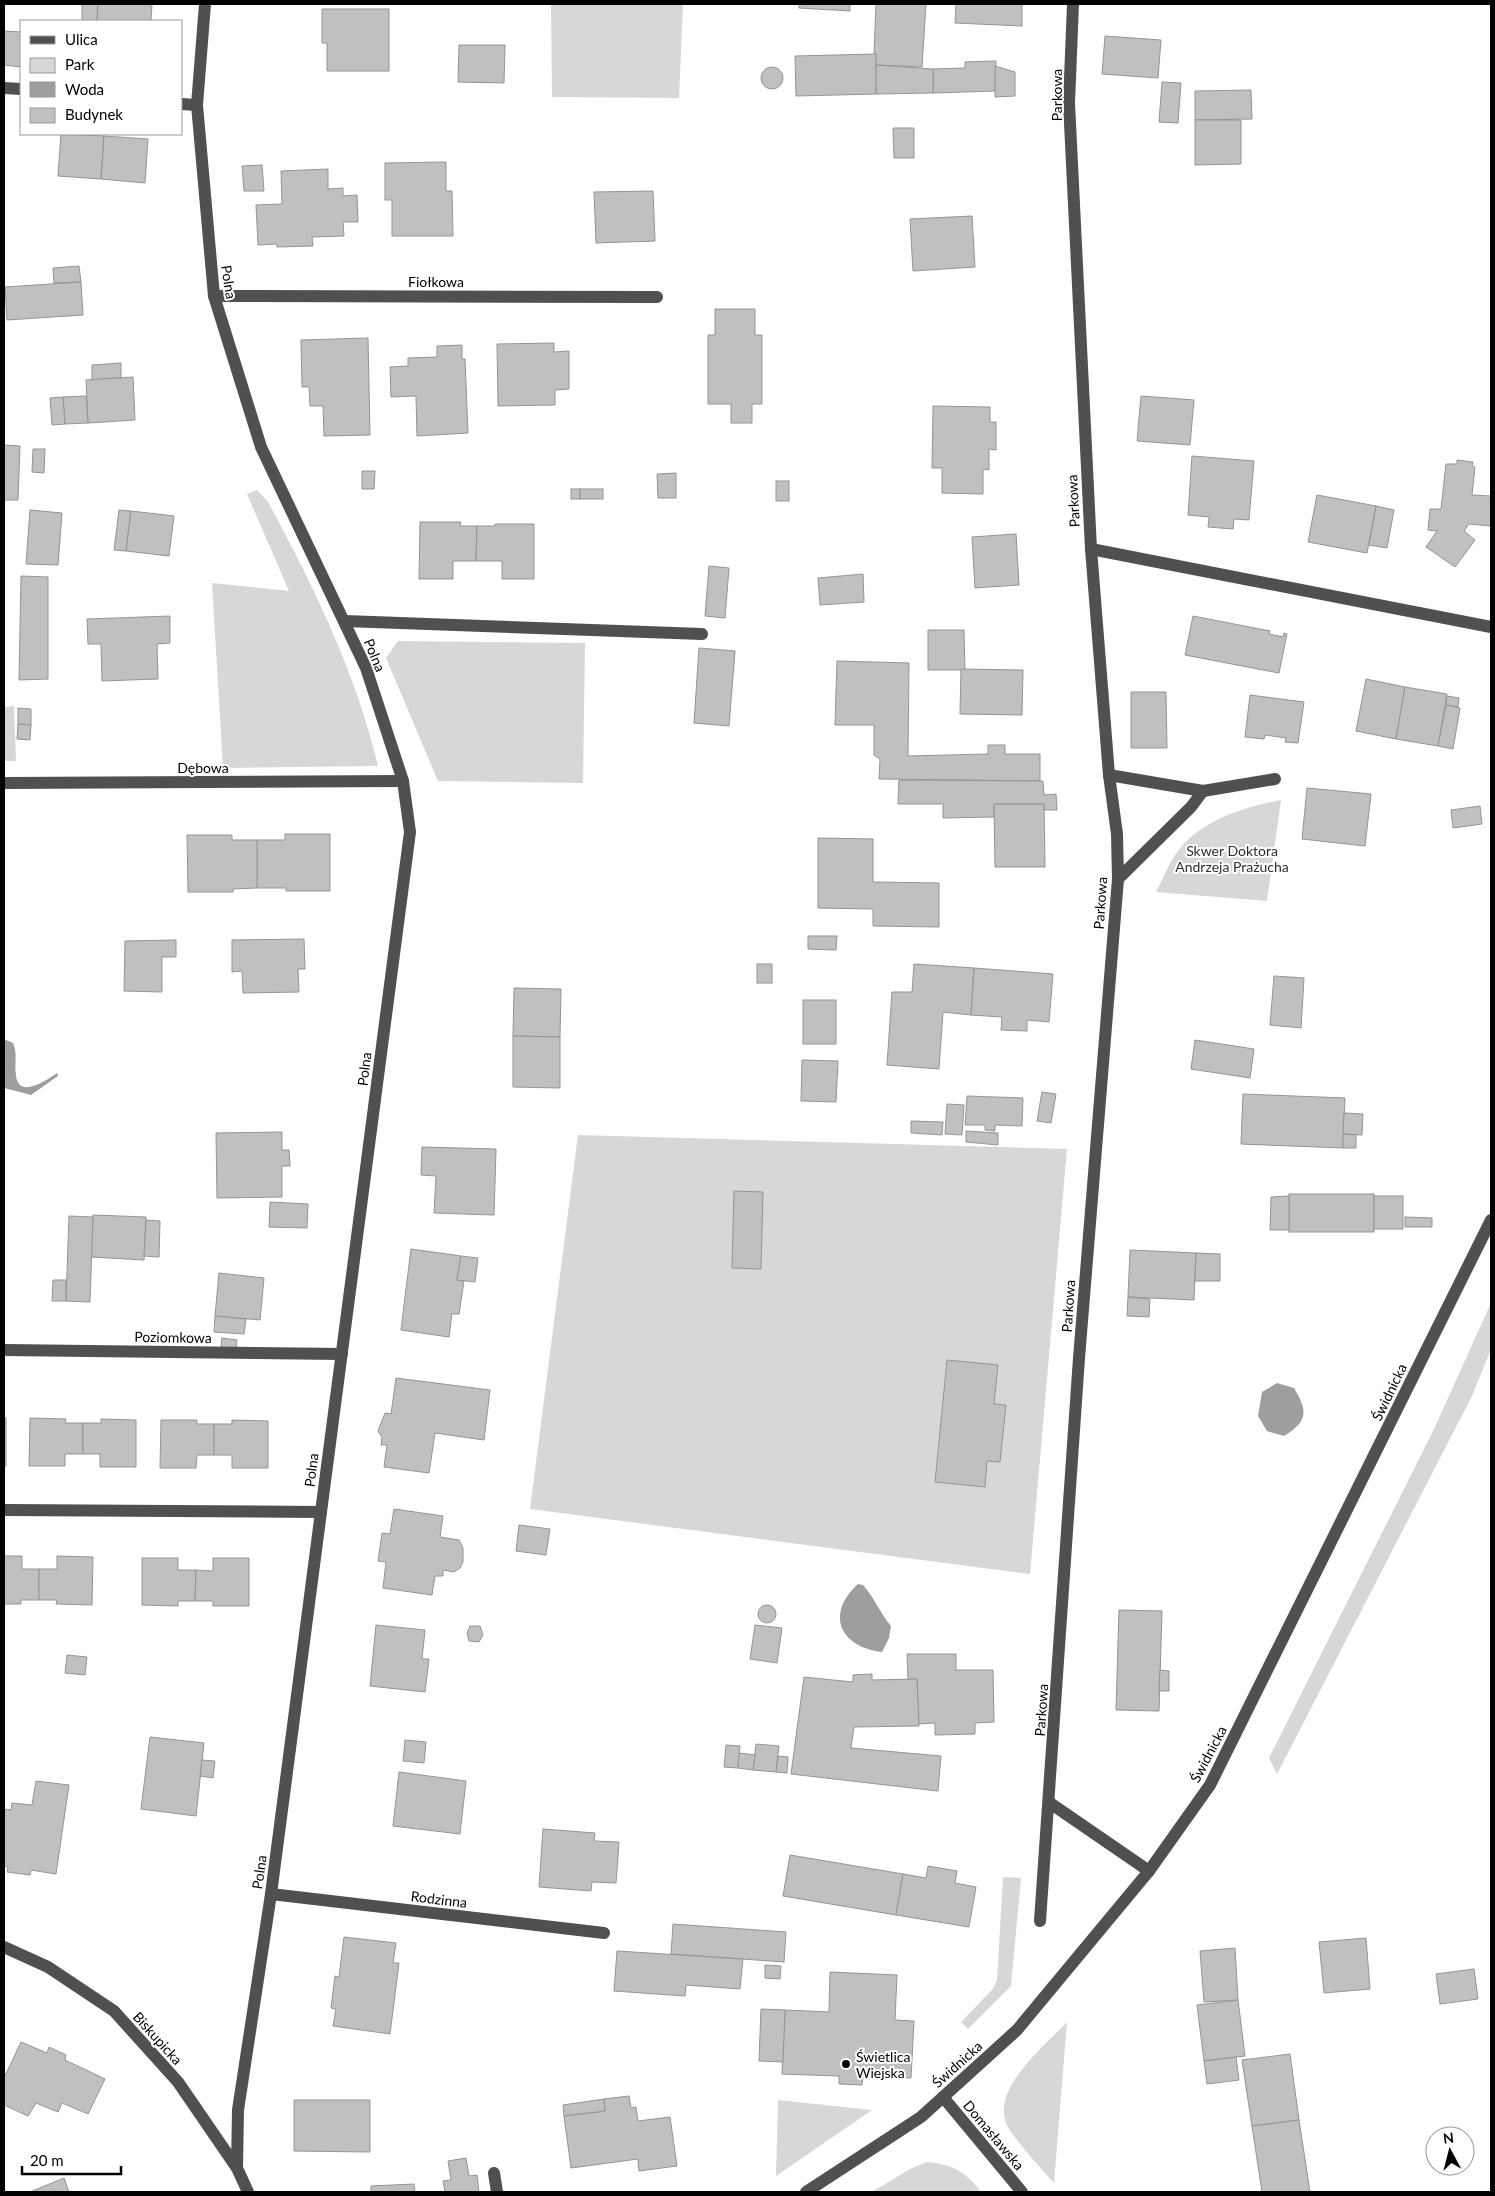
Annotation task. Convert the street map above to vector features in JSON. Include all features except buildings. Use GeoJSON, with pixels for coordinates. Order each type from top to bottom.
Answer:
{"type":"FeatureCollection","features":[{"type":"Feature","properties":{"kind":"street","name":"Polna"},"geometry":{"type":"LineString","coordinates":[[205,4],[197,106],[214,296],[261,447],[366,668],[403,781],[410,832],[271,1894],[238,2110],[237,2168]]}},
{"type":"Feature","properties":{"kind":"street","name":"Parkowa"},"geometry":{"type":"LineString","coordinates":[[1040,1921],[1050,1803],[1079,1358],[1118,879],[1117,834],[1109,775],[1091,548],[1069,103],[1073,4]]}},
{"type":"Feature","properties":{"kind":"street"},"geometry":{"type":"LineString","coordinates":[[4,88],[20,89]]}},
{"type":"Feature","properties":{"kind":"street"},"geometry":{"type":"LineString","coordinates":[[182,104],[197,106]]}},
{"type":"Feature","properties":{"kind":"street","name":"Fiołkowa"},"geometry":{"type":"LineString","coordinates":[[214,296],[657,297]]}},
{"type":"Feature","properties":{"kind":"street"},"geometry":{"type":"LineString","coordinates":[[1091,548],[1491,627]]}},
{"type":"Feature","properties":{"kind":"street"},"geometry":{"type":"LineString","coordinates":[[345,621],[702,634]]}},
{"type":"Feature","properties":{"kind":"street"},"geometry":{"type":"LineString","coordinates":[[1109,775],[1203,791],[1275,780]]}},
{"type":"Feature","properties":{"kind":"street","name":"Dębowa"},"geometry":{"type":"LineString","coordinates":[[4,783],[403,781]]}},
{"type":"Feature","properties":{"kind":"street"},"geometry":{"type":"LineString","coordinates":[[1118,879],[1191,808],[1203,791]]}},
{"type":"Feature","properties":{"kind":"street","name":"Świdnicka"},"geometry":{"type":"LineString","coordinates":[[806,2192],[921,2117],[1017,2030],[1149,1871],[1210,1786],[1491,1220]]}},
{"type":"Feature","properties":{"kind":"street","name":"Poziomkowa"},"geometry":{"type":"LineString","coordinates":[[4,1350],[342,1354]]}},
{"type":"Feature","properties":{"kind":"street"},"geometry":{"type":"LineString","coordinates":[[4,1510],[321,1512]]}},
{"type":"Feature","properties":{"kind":"street"},"geometry":{"type":"LineString","coordinates":[[1050,1803],[1149,1871]]}},
{"type":"Feature","properties":{"kind":"street","name":"Rodzinna"},"geometry":{"type":"LineString","coordinates":[[271,1894],[604,1933]]}},
{"type":"Feature","properties":{"kind":"street","name":"Biskupicka"},"geometry":{"type":"LineString","coordinates":[[4,1947],[48,1967],[114,2011],[178,2082],[237,2168],[248,2192]]}},
{"type":"Feature","properties":{"kind":"street","name":"Domasławska"},"geometry":{"type":"LineString","coordinates":[[943,2097],[1022,2192]]}},
{"type":"Feature","properties":{"kind":"street"},"geometry":{"type":"LineString","coordinates":[[494,2173],[497,2192]]}},
{"type":"Feature","properties":{"kind":"green space"},"geometry":{"type":"Polygon","coordinates":[[[551,4],[683,4],[679,98],[552,97],[551,4]]]}},
{"type":"Feature","properties":{"kind":"green space"},"geometry":{"type":"Polygon","coordinates":[[[257,490],[268,502],[285,533],[332,630],[358,697],[378,766],[223,768],[212,583],[289,591],[247,494],[257,490]]]}},
{"type":"Feature","properties":{"kind":"green space"},"geometry":{"type":"Polygon","coordinates":[[[398,641],[585,643],[583,783],[438,781],[386,658],[398,641]]]}},
{"type":"Feature","properties":{"kind":"green space"},"geometry":{"type":"Polygon","coordinates":[[[14,706],[16,761],[4,761],[4,707],[14,706]]]}},
{"type":"Feature","properties":{"kind":"green space","name":"Skwer Doktora Andrzeja Prażucha"},"geometry":{"type":"Polygon","coordinates":[[[1281,800],[1267,901],[1156,892],[1175,855],[1199,831],[1225,816],[1281,800]]]}},
{"type":"Feature","properties":{"kind":"green space"},"geometry":{"type":"Polygon","coordinates":[[[578,1135],[1067,1149],[1030,1574],[530,1509],[578,1135]]]}},
{"type":"Feature","properties":{"kind":"green space"},"geometry":{"type":"Polygon","coordinates":[[[1491,1303],[1491,1349],[1472,1396],[1277,1774],[1269,1758],[1434,1429],[1491,1303]]]}},
{"type":"Feature","properties":{"kind":"green space"},"geometry":{"type":"Polygon","coordinates":[[[1003,1877],[1021,1878],[1011,1986],[968,2029],[961,2022],[993,1989],[997,1980],[1003,1877]]]}},
{"type":"Feature","properties":{"kind":"green space"},"geometry":{"type":"Polygon","coordinates":[[[1067,2022],[1054,2183],[1009,2129],[1004,2115],[1005,2100],[1011,2085],[1021,2071],[1067,2022]]]}},
{"type":"Feature","properties":{"kind":"green space"},"geometry":{"type":"Polygon","coordinates":[[[778,2100],[872,2110],[776,2176],[778,2100]]]}},
{"type":"Feature","properties":{"kind":"green space"},"geometry":{"type":"Polygon","coordinates":[[[927,2162],[958,2170],[970,2179],[981,2192],[872,2192],[910,2169],[927,2162]]]}},
{"type":"Feature","properties":{"kind":"water"},"geometry":{"type":"Polygon","coordinates":[[[4,1039],[13,1043],[16,1075],[18,1082],[22,1086],[34,1086],[57,1073],[58,1076],[31,1095],[4,1088],[4,1039]]]}},
{"type":"Feature","properties":{"kind":"water"},"geometry":{"type":"Polygon","coordinates":[[[1277,1383],[1294,1388],[1299,1396],[1303,1410],[1298,1426],[1284,1436],[1267,1431],[1258,1416],[1262,1392],[1277,1383]]]}},
{"type":"Feature","properties":{"kind":"water"},"geometry":{"type":"Polygon","coordinates":[[[858,1584],[863,1585],[867,1590],[891,1626],[889,1638],[882,1652],[868,1649],[856,1643],[847,1636],[842,1627],[840,1617],[842,1607],[848,1595],[858,1584]]]}},
{"type":"Feature","properties":{"kind":"place","name":"Świetlica Wiejska"},"geometry":{"type":"Point","coordinates":[846,2064]}}]}
